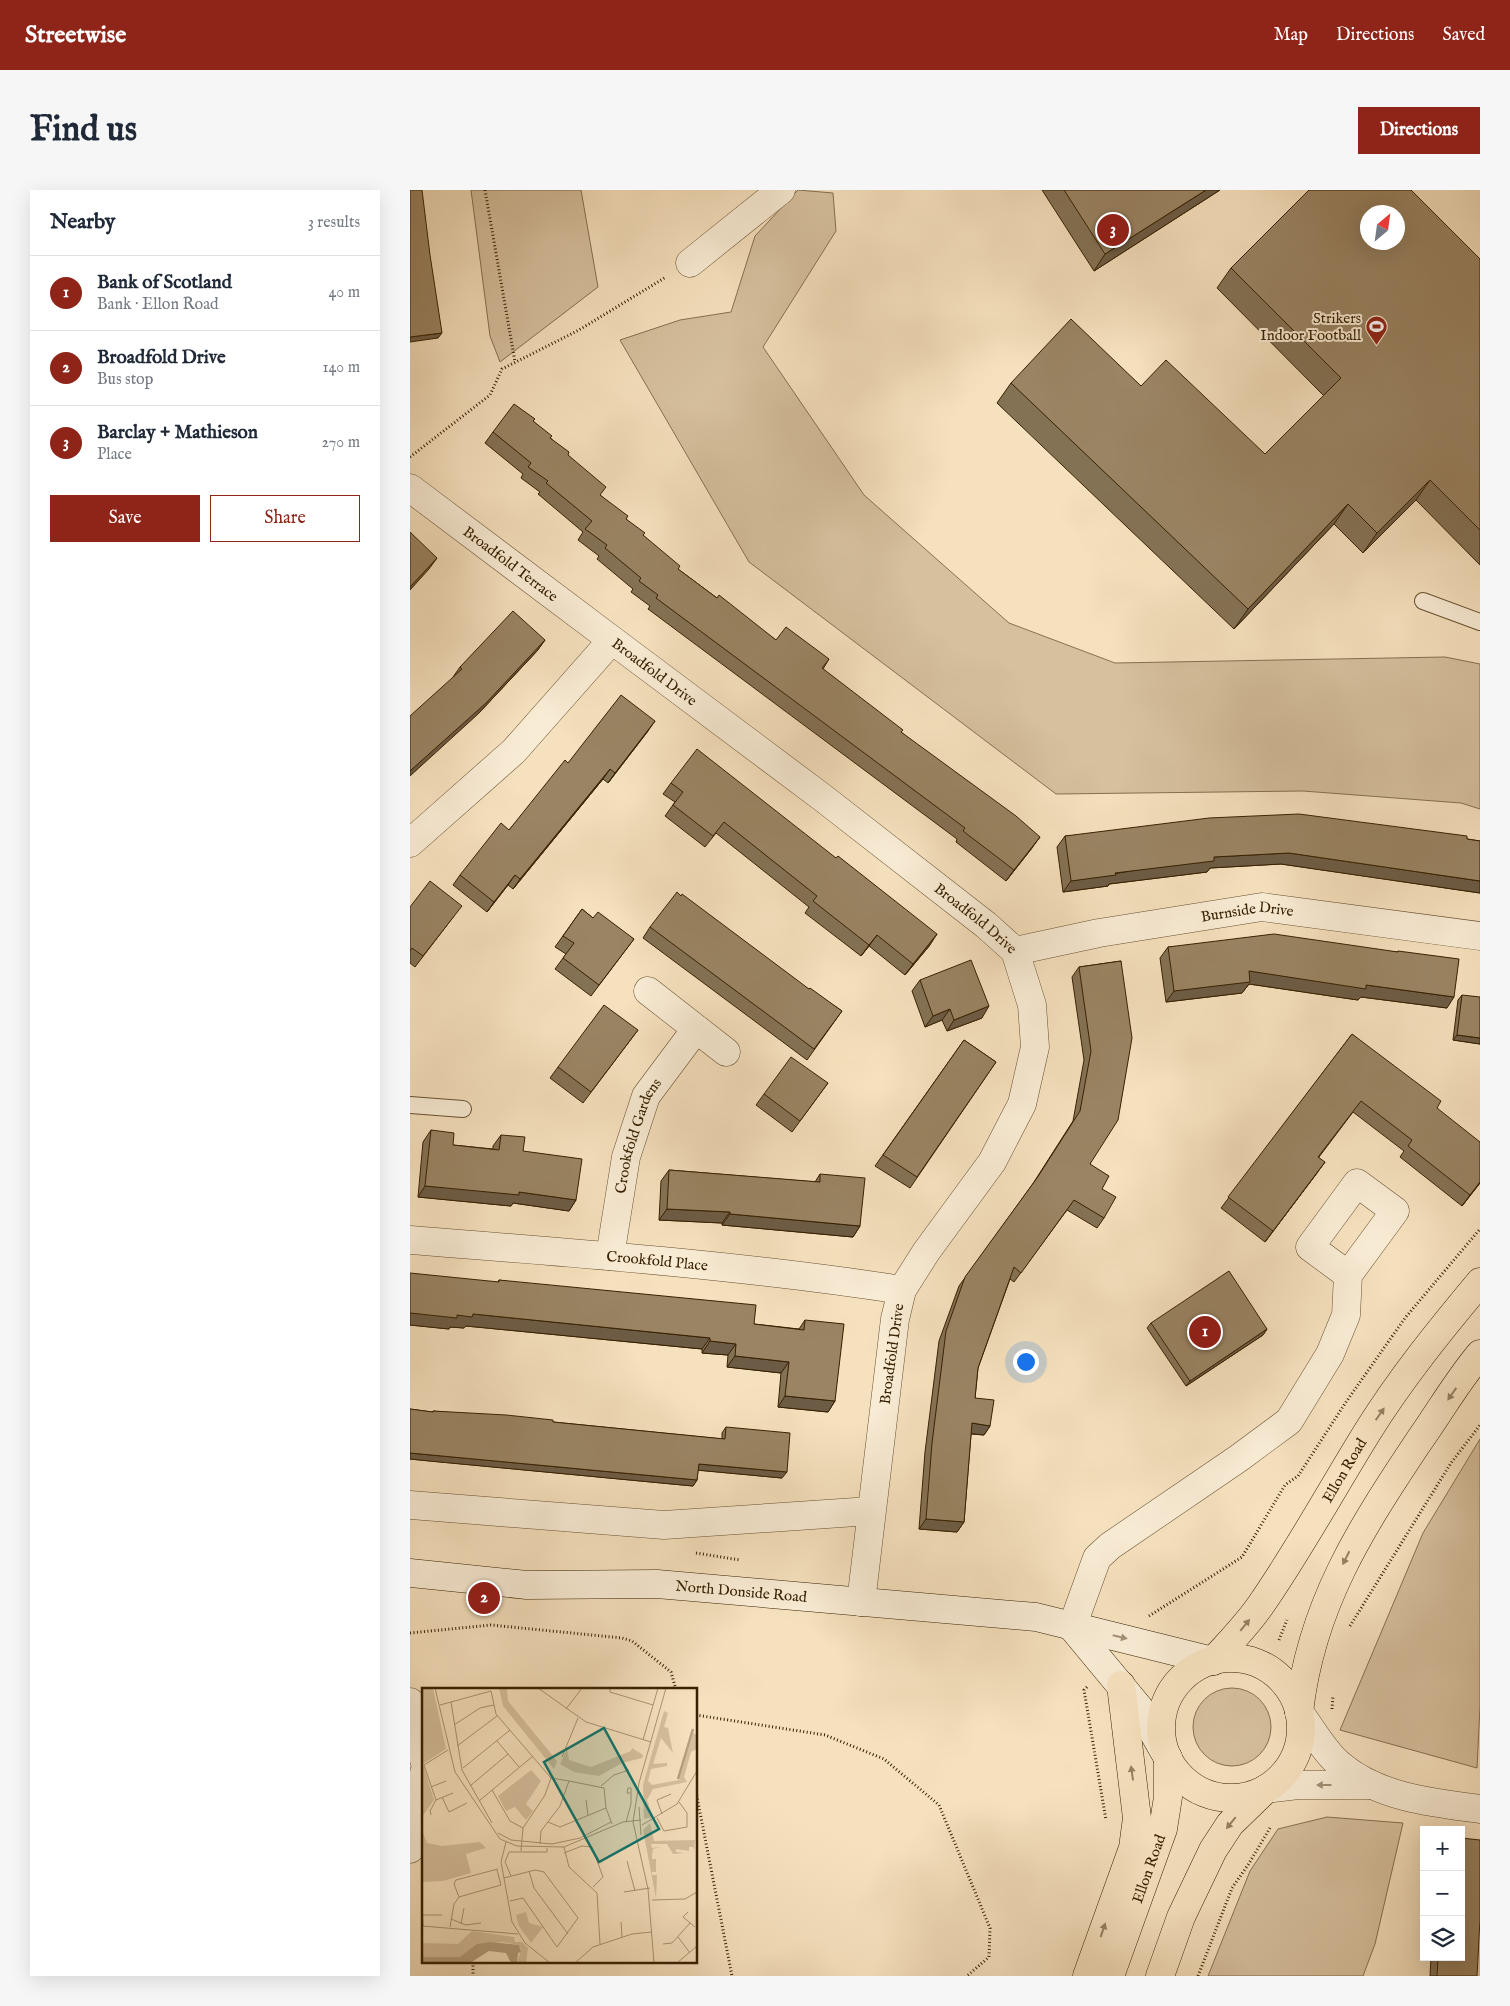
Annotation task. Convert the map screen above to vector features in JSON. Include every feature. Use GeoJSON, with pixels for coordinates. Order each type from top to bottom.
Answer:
{"type":"FeatureCollection","features":[{"type":"Feature","properties":{"kind":"main road","name":"Ellon Road"},"geometry":{"type":"LineString","coordinates":[[1212,1661],[1260,1606],[1316,1520],[1368,1430],[1423,1352],[1480,1282]]}},
{"type":"Feature","properties":{"kind":"main road"},"geometry":{"type":"LineString","coordinates":[[1160,1976],[1181,1917],[1213,1850],[1230,1824],[1285,1772],[1295,1756],[1300,1738],[1299,1712],[1302,1687],[1311,1649],[1333,1585],[1347,1556],[1379,1501],[1480,1354]]}},
{"type":"Feature","properties":{"kind":"main road"},"geometry":{"type":"LineString","coordinates":[[1266,1789],[1233,1798],[1210,1795],[1190,1784],[1174,1768],[1168,1758],[1163,1740],[1162,1722],[1168,1699],[1174,1688],[1186,1675],[1201,1665],[1227,1658],[1240,1659],[1254,1662],[1278,1676],[1295,1699],[1299,1712]]}},
{"type":"Feature","properties":{"kind":"main road"},"geometry":{"type":"LineString","coordinates":[[1087,1976],[1132,1848],[1137,1818],[1121,1685]]}},
{"type":"Feature","properties":{"kind":"main road","name":"Ellon Road"},"geometry":{"type":"LineString","coordinates":[[1110,1976],[1163,1829],[1168,1797],[1168,1758]]}},
{"type":"Feature","properties":{"kind":"street"},"geometry":{"type":"LineString","coordinates":[[690,263],[775,192]]}},
{"type":"Feature","properties":{"kind":"street","name":"Broadfold Terrace"},"geometry":{"type":"LineString","coordinates":[[410,488],[612,640]]}},
{"type":"Feature","properties":{"kind":"street","name":"Broadfold Drive"},"geometry":{"type":"LineString","coordinates":[[410,843],[514,751],[612,640],[823,798],[986,925],[1015,951],[1032,1005],[1035,1047],[1022,1104],[992,1162],[926,1252],[902,1290],[896,1320],[861,1602]]}},
{"type":"Feature","properties":{"kind":"street","name":"Burnside Drive"},"geometry":{"type":"LineString","coordinates":[[1015,951],[1099,933],[1262,907],[1480,936]]}},
{"type":"Feature","properties":{"kind":"street"},"geometry":{"type":"LineString","coordinates":[[648,992],[726,1052]]}},
{"type":"Feature","properties":{"kind":"street","name":"Crookfold Gardens"},"geometry":{"type":"LineString","coordinates":[[610,1256],[626,1157],[646,1096],[696,1029]]}},
{"type":"Feature","properties":{"kind":"street","name":"Crookfold Place"},"geometry":{"type":"LineString","coordinates":[[410,1240],[610,1256],[902,1290]]}},
{"type":"Feature","properties":{"kind":"street"},"geometry":{"type":"LineString","coordinates":[[1168,1758],[1140,1709],[1072,1626],[1097,1558],[1110,1546],[1239,1458],[1289,1421],[1330,1354],[1343,1323],[1346,1315],[1348,1275]]}},
{"type":"Feature","properties":{"kind":"street"},"geometry":{"type":"LineString","coordinates":[[410,1505],[664,1525],[871,1511]]}},
{"type":"Feature","properties":{"kind":"street","name":"North Donside Road"},"geometry":{"type":"LineString","coordinates":[[410,1573],[527,1585],[657,1584],[1036,1617],[1212,1661]]}},
{"type":"Feature","properties":{"kind":"street"},"geometry":{"type":"LineString","coordinates":[[410,1702],[418,1718],[422,1746]]}},
{"type":"Feature","properties":{"kind":"street"},"geometry":{"type":"LineString","coordinates":[[1299,1712],[1338,1763],[1360,1779],[1372,1785],[1426,1802],[1480,1809]]}},
{"type":"Feature","properties":{"kind":"street"},"geometry":{"type":"LineString","coordinates":[[410,1849],[422,1784]]}},
{"type":"Feature","properties":{"kind":"street"},"geometry":{"type":"LineString","coordinates":[[1266,1789],[1298,1785],[1372,1785]]}},
{"type":"Feature","properties":{"kind":"lane"},"geometry":{"type":"LineString","coordinates":[[1423,600],[1480,622]]}},
{"type":"Feature","properties":{"kind":"lane"},"geometry":{"type":"LineString","coordinates":[[410,1106],[463,1109]]}},
{"type":"Feature","properties":{"kind":"path"},"geometry":{"type":"LineString","coordinates":[[485,190],[515,362]]}},
{"type":"Feature","properties":{"kind":"path"},"geometry":{"type":"LineString","coordinates":[[410,457],[490,395],[502,369],[580,330],[690,263]]}},
{"type":"Feature","properties":{"kind":"path"},"geometry":{"type":"LineString","coordinates":[[1150,1616],[1242,1557],[1285,1485],[1298,1476],[1346,1402],[1405,1318],[1480,1229]]}},
{"type":"Feature","properties":{"kind":"path"},"geometry":{"type":"LineString","coordinates":[[1348,1631],[1451,1463],[1480,1426]]}},
{"type":"Feature","properties":{"kind":"path"},"geometry":{"type":"LineString","coordinates":[[410,1633],[491,1625],[622,1638],[632,1641],[670,1672],[675,1688]]}},
{"type":"Feature","properties":{"kind":"path"},"geometry":{"type":"LineString","coordinates":[[1090,1684],[1084,1690],[1106,1821]]}},
{"type":"Feature","properties":{"kind":"path"},"geometry":{"type":"LineString","coordinates":[[1332,1710],[1333,1692]]}},
{"type":"Feature","properties":{"kind":"path"},"geometry":{"type":"LineString","coordinates":[[698,1715],[825,1735],[884,1759],[938,1805],[990,1928],[989,1957],[967,1976]]}},
{"type":"Feature","properties":{"kind":"path"},"geometry":{"type":"LineString","coordinates":[[698,1802],[732,1976]]}},
{"type":"Feature","properties":{"kind":"path"},"geometry":{"type":"LineString","coordinates":[[1198,1976],[1232,1888],[1248,1865],[1272,1823]]}},
{"type":"Feature","properties":{"kind":"shaded area"},"geometry":{"type":"Polygon","coordinates":[[[471,190],[581,190],[598,287],[500,362],[490,336],[471,190]]]}},
{"type":"Feature","properties":{"kind":"shaded area"},"geometry":{"type":"Polygon","coordinates":[[[798,190],[833,193],[836,231],[763,347],[864,495],[1009,623],[1115,663],[1445,657],[1480,664],[1480,809],[1461,803],[1303,791],[1056,794],[749,562],[620,340],[680,320],[731,312],[755,236],[798,190]]]}},
{"type":"Feature","properties":{"kind":"shaded area"},"geometry":{"type":"Polygon","coordinates":[[[1480,1439],[1480,1706],[1477,1768],[1340,1730],[1423,1533],[1480,1439]]]}},
{"type":"Feature","properties":{"kind":"shaded area"},"geometry":{"type":"Polygon","coordinates":[[[1232,1688],[1247,1691],[1264,1705],[1268,1712],[1271,1727],[1268,1742],[1254,1759],[1247,1763],[1232,1766],[1217,1763],[1200,1749],[1196,1742],[1193,1727],[1196,1712],[1210,1695],[1217,1691],[1232,1688]]]}},
{"type":"Feature","properties":{"kind":"shaded area"},"geometry":{"type":"Polygon","coordinates":[[[1327,1817],[1403,1823],[1375,1944],[1363,1976],[1208,1976],[1250,1871],[1278,1829],[1327,1817]]]}},
{"type":"Feature","properties":{"kind":"building"},"geometry":{"type":"Polygon","coordinates":[[[410,190],[422,190],[442,333],[410,337],[410,190]]]}},
{"type":"Feature","properties":{"kind":"building"},"geometry":{"type":"Polygon","coordinates":[[[1064,190],[1206,190],[1105,254],[1064,190]]]}},
{"type":"Feature","properties":{"kind":"building"},"geometry":{"type":"Polygon","coordinates":[[[1309,190],[1411,190],[1480,259],[1480,530],[1430,480],[1377,533],[1348,504],[1248,609],[1011,383],[1071,319],[1141,386],[1166,360],[1265,454],[1341,378],[1231,268],[1309,190]]]}},
{"type":"Feature","properties":{"kind":"building"},"geometry":{"type":"Polygon","coordinates":[[[514,404],[535,419],[533,421],[552,436],[550,438],[569,452],[568,455],[606,487],[600,495],[628,516],[626,519],[645,533],[643,535],[680,566],[678,569],[717,598],[719,595],[776,640],[786,627],[829,659],[822,668],[903,730],[901,732],[1016,816],[1040,837],[1014,870],[963,831],[965,828],[656,598],[658,595],[639,581],[641,578],[605,548],[607,545],[585,529],[592,521],[546,483],[548,481],[528,467],[531,463],[493,432],[514,404]]]}},
{"type":"Feature","properties":{"kind":"building"},"geometry":{"type":"Polygon","coordinates":[[[410,532],[437,558],[410,587],[410,532]]]}},
{"type":"Feature","properties":{"kind":"building"},"geometry":{"type":"Polygon","coordinates":[[[513,611],[545,640],[486,703],[410,771],[410,716],[462,669],[460,667],[513,611]]]}},
{"type":"Feature","properties":{"kind":"building"},"geometry":{"type":"Polygon","coordinates":[[[621,695],[655,721],[615,773],[610,769],[520,879],[515,875],[494,902],[460,875],[501,823],[509,830],[565,760],[568,763],[621,695]]]}},
{"type":"Feature","properties":{"kind":"building"},"geometry":{"type":"Polygon","coordinates":[[[697,749],[937,934],[913,964],[877,935],[869,945],[813,901],[817,896],[724,822],[713,836],[673,805],[683,792],[671,783],[697,749]]]}},
{"type":"Feature","properties":{"kind":"building"},"geometry":{"type":"Polygon","coordinates":[[[1299,814],[1467,836],[1467,839],[1480,841],[1480,881],[1289,853],[1214,857],[1214,861],[1115,873],[1116,875],[1071,881],[1065,836],[1209,818],[1299,814]]]}},
{"type":"Feature","properties":{"kind":"building"},"geometry":{"type":"Polygon","coordinates":[[[430,881],[462,906],[423,956],[412,948],[410,951],[410,907],[430,881]]]}},
{"type":"Feature","properties":{"kind":"building"},"geometry":{"type":"Polygon","coordinates":[[[677,892],[842,1011],[814,1049],[650,927],[677,892]]]}},
{"type":"Feature","properties":{"kind":"building"},"geometry":{"type":"Polygon","coordinates":[[[582,909],[593,918],[598,912],[634,939],[599,985],[563,958],[574,943],[563,936],[582,909]]]}},
{"type":"Feature","properties":{"kind":"building"},"geometry":{"type":"Polygon","coordinates":[[[1274,934],[1459,959],[1454,997],[1366,985],[1366,989],[1249,971],[1250,982],[1174,991],[1168,947],[1274,934]]]}},
{"type":"Feature","properties":{"kind":"building"},"geometry":{"type":"Polygon","coordinates":[[[971,960],[989,1006],[954,1020],[950,1009],[933,1016],[920,980],[971,960]]]}},
{"type":"Feature","properties":{"kind":"building"},"geometry":{"type":"Polygon","coordinates":[[[1121,961],[1132,1038],[1118,1120],[1090,1164],[1109,1176],[1102,1189],[1116,1197],[1104,1218],[1074,1200],[1021,1273],[1014,1267],[978,1368],[975,1398],[994,1400],[990,1426],[972,1423],[964,1522],[926,1519],[932,1443],[946,1331],[965,1277],[1037,1178],[1080,1111],[1091,1051],[1079,967],[1121,961]]]}},
{"type":"Feature","properties":{"kind":"building"},"geometry":{"type":"Polygon","coordinates":[[[1462,995],[1480,997],[1480,1038],[1457,1035],[1462,995]]]}},
{"type":"Feature","properties":{"kind":"building"},"geometry":{"type":"Polygon","coordinates":[[[604,1005],[638,1030],[591,1092],[558,1067],[604,1005]]]}},
{"type":"Feature","properties":{"kind":"building"},"geometry":{"type":"Polygon","coordinates":[[[1352,1034],[1441,1101],[1437,1108],[1480,1142],[1480,1182],[1470,1195],[1408,1146],[1412,1140],[1361,1101],[1318,1157],[1325,1162],[1273,1231],[1228,1197],[1352,1034]]]}},
{"type":"Feature","properties":{"kind":"building"},"geometry":{"type":"Polygon","coordinates":[[[964,1040],[996,1062],[917,1177],[883,1155],[964,1040]]]}},
{"type":"Feature","properties":{"kind":"building"},"geometry":{"type":"Polygon","coordinates":[[[791,1057],[828,1083],[800,1121],[764,1094],[791,1057]]]}},
{"type":"Feature","properties":{"kind":"building"},"geometry":{"type":"Polygon","coordinates":[[[431,1130],[454,1133],[453,1145],[499,1150],[501,1135],[525,1137],[523,1151],[582,1159],[576,1200],[519,1192],[519,1195],[425,1186],[431,1130]]]}},
{"type":"Feature","properties":{"kind":"building"},"geometry":{"type":"Polygon","coordinates":[[[669,1170],[820,1182],[820,1174],[865,1178],[860,1226],[730,1214],[730,1212],[667,1209],[669,1170]]]}},
{"type":"Feature","properties":{"kind":"building"},"geometry":{"type":"Polygon","coordinates":[[[1229,1271],[1267,1329],[1190,1381],[1151,1323],[1229,1271]]]}},
{"type":"Feature","properties":{"kind":"building"},"geometry":{"type":"Polygon","coordinates":[[[410,1273],[756,1305],[754,1324],[804,1330],[805,1320],[844,1324],[835,1401],[785,1396],[789,1362],[735,1356],[736,1344],[710,1341],[710,1338],[473,1314],[472,1317],[457,1315],[457,1318],[410,1313],[410,1273]]]}},
{"type":"Feature","properties":{"kind":"building"},"geometry":{"type":"Polygon","coordinates":[[[410,1409],[433,1412],[506,1415],[553,1420],[553,1422],[725,1439],[726,1427],[790,1433],[787,1472],[699,1464],[697,1480],[410,1453],[410,1409]]]}},
{"type":"Feature","properties":{"kind":"building"},"geometry":{"type":"Polygon","coordinates":[[[1465,1838],[1480,1840],[1480,1919],[1477,1976],[1437,1976],[1438,1961],[1465,1961],[1465,1838]]]}},
{"type":"Feature","properties":{"kind":"place","name":"Barclay + Mathieson"},"geometry":{"type":"Point","coordinates":[1113,230]}},
{"type":"Feature","properties":{"kind":"place","name":"Strikers Indoor Football"},"geometry":{"type":"Point","coordinates":[1377,346]}},
{"type":"Feature","properties":{"kind":"place","name":"Bank of Scotland"},"geometry":{"type":"Point","coordinates":[1205,1332]}},
{"type":"Feature","properties":{"kind":"place","name":"Broadfold Drive"},"geometry":{"type":"Point","coordinates":[484,1598]}}]}
